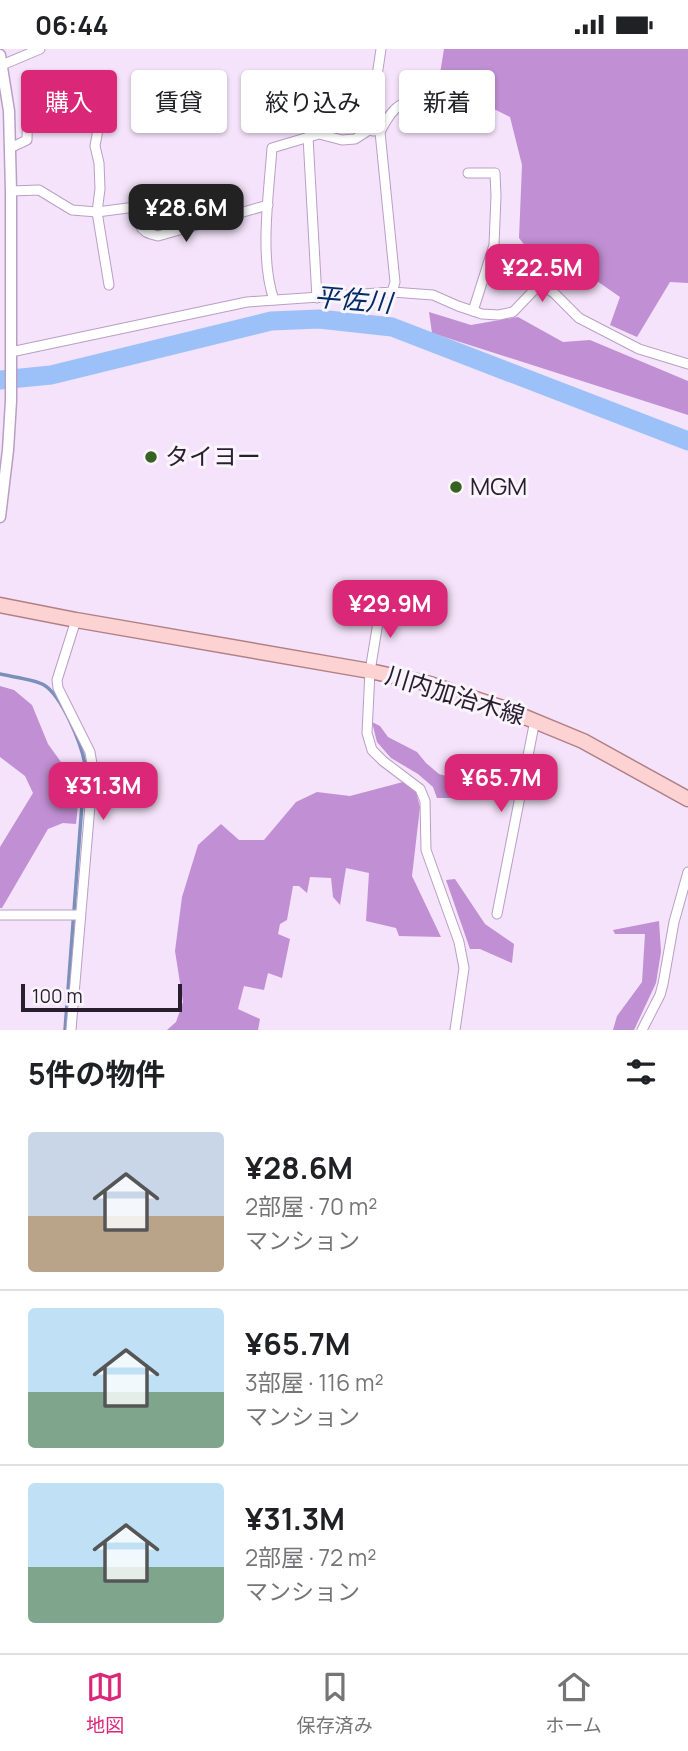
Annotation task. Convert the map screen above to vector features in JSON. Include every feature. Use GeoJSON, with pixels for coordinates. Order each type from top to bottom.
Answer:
{"type":"FeatureCollection","features":[{"type":"Feature","properties":{"kind":"main road","name":"川内加治木線"},"geometry":{"type":"LineString","coordinates":[[0,605],[370,671],[455,692],[535,720],[583,741],[688,799]]}},
{"type":"Feature","properties":{"kind":"street"},"geometry":{"type":"LineString","coordinates":[[0,517],[11,401],[11,191],[6,91],[1,60],[40,49]]}},
{"type":"Feature","properties":{"kind":"street"},"geometry":{"type":"LineString","coordinates":[[378,70],[381,49]]}},
{"type":"Feature","properties":{"kind":"street"},"geometry":{"type":"LineString","coordinates":[[385,122],[399,104]]}},
{"type":"Feature","properties":{"kind":"street"},"geometry":{"type":"LineString","coordinates":[[7,140],[27,140],[27,133]]}},
{"type":"Feature","properties":{"kind":"street"},"geometry":{"type":"LineString","coordinates":[[96,133],[94,146],[99,163],[100,189],[97,212],[109,285]]}},
{"type":"Feature","properties":{"kind":"street"},"geometry":{"type":"LineString","coordinates":[[274,300],[270,288],[266,234],[272,148],[319,134],[342,140],[355,139],[364,133]]}},
{"type":"Feature","properties":{"kind":"street"},"geometry":{"type":"LineString","coordinates":[[380,133],[395,282],[392,292]]}},
{"type":"Feature","properties":{"kind":"street"},"geometry":{"type":"LineString","coordinates":[[308,137],[317,297]]}},
{"type":"Feature","properties":{"kind":"street"},"geometry":{"type":"LineString","coordinates":[[468,173],[495,173],[496,196],[494,245],[473,311]]}},
{"type":"Feature","properties":{"kind":"street"},"geometry":{"type":"LineString","coordinates":[[11,191],[39,190],[72,210],[97,212],[139,207]]}},
{"type":"Feature","properties":{"kind":"street"},"geometry":{"type":"LineString","coordinates":[[142,193],[139,222],[145,232],[158,236],[268,205]]}},
{"type":"Feature","properties":{"kind":"street"},"geometry":{"type":"LineString","coordinates":[[11,355],[247,302],[392,292],[433,295],[482,314],[499,315],[513,312],[537,287],[543,285],[579,318],[639,349],[688,364]]}},
{"type":"Feature","properties":{"kind":"street"},"geometry":{"type":"LineString","coordinates":[[381,604],[370,671],[367,733],[372,750],[420,789],[425,801],[426,850],[459,942],[464,968],[455,1030]]}},
{"type":"Feature","properties":{"kind":"street"},"geometry":{"type":"LineString","coordinates":[[71,1030],[76,915],[93,770],[90,752],[58,688],[57,680],[76,620]]}},
{"type":"Feature","properties":{"kind":"street"},"geometry":{"type":"LineString","coordinates":[[497,914],[535,720]]}},
{"type":"Feature","properties":{"kind":"street"},"geometry":{"type":"LineString","coordinates":[[642,1030],[660,995],[674,922],[688,872]]}},
{"type":"Feature","properties":{"kind":"street"},"geometry":{"type":"LineString","coordinates":[[0,915],[76,915]]}},
{"type":"Feature","properties":{"kind":"shaded area"},"geometry":{"type":"Polygon","coordinates":[[[444,49],[688,49],[688,283],[670,282],[637,337],[610,325],[620,297],[558,254],[546,272],[519,238],[522,165],[510,117],[495,110],[495,70],[441,70],[444,49]]]}},
{"type":"Feature","properties":{"kind":"shaded area"},"geometry":{"type":"Polygon","coordinates":[[[429,312],[471,325],[518,317],[563,342],[590,340],[688,381],[688,415],[432,333],[429,312]]]}},
{"type":"Feature","properties":{"kind":"shaded area"},"geometry":{"type":"Polygon","coordinates":[[[0,686],[14,690],[32,705],[48,744],[61,762],[81,776],[76,824],[63,823],[48,829],[2,908],[0,847],[33,793],[25,776],[0,757],[0,686]]]}},
{"type":"Feature","properties":{"kind":"shaded area"},"geometry":{"type":"Polygon","coordinates":[[[372,722],[380,726],[388,737],[417,752],[439,774],[465,781],[465,790],[456,798],[437,798],[433,787],[418,774],[391,758],[377,742],[372,722]]]}},
{"type":"Feature","properties":{"kind":"shaded area"},"geometry":{"type":"Polygon","coordinates":[[[403,782],[416,792],[420,807],[412,876],[441,937],[399,936],[396,928],[366,921],[369,873],[346,868],[340,905],[333,897],[331,878],[310,877],[307,893],[299,886],[293,886],[287,920],[280,924],[278,934],[290,939],[282,978],[268,973],[264,990],[244,986],[238,1009],[260,1019],[258,1030],[167,1030],[176,1022],[183,1002],[175,951],[182,897],[198,845],[221,824],[239,840],[264,840],[296,802],[317,792],[350,796],[403,782]]]}},
{"type":"Feature","properties":{"kind":"shaded area"},"geometry":{"type":"Polygon","coordinates":[[[455,879],[485,924],[514,944],[512,963],[480,949],[470,949],[446,880],[455,879]]]}},
{"type":"Feature","properties":{"kind":"shaded area"},"geometry":{"type":"Polygon","coordinates":[[[659,921],[661,952],[656,983],[634,1030],[613,1030],[617,1016],[642,982],[645,934],[615,934],[613,930],[659,921]]]}},
{"type":"Feature","properties":{"kind":"waterway","name":"平佐川"},"geometry":{"type":"LineString","coordinates":[[0,380],[51,375],[271,321],[319,319],[392,327],[688,441]]}},
{"type":"Feature","properties":{"kind":"waterway"},"geometry":{"type":"LineString","coordinates":[[0,674],[35,681],[51,691],[70,721],[85,764],[65,1030]]}},
{"type":"Feature","properties":{"kind":"place","name":"タイヨー"},"geometry":{"type":"Point","coordinates":[151,457]}},
{"type":"Feature","properties":{"kind":"place","name":"MGM"},"geometry":{"type":"Point","coordinates":[456,487]}}]}
